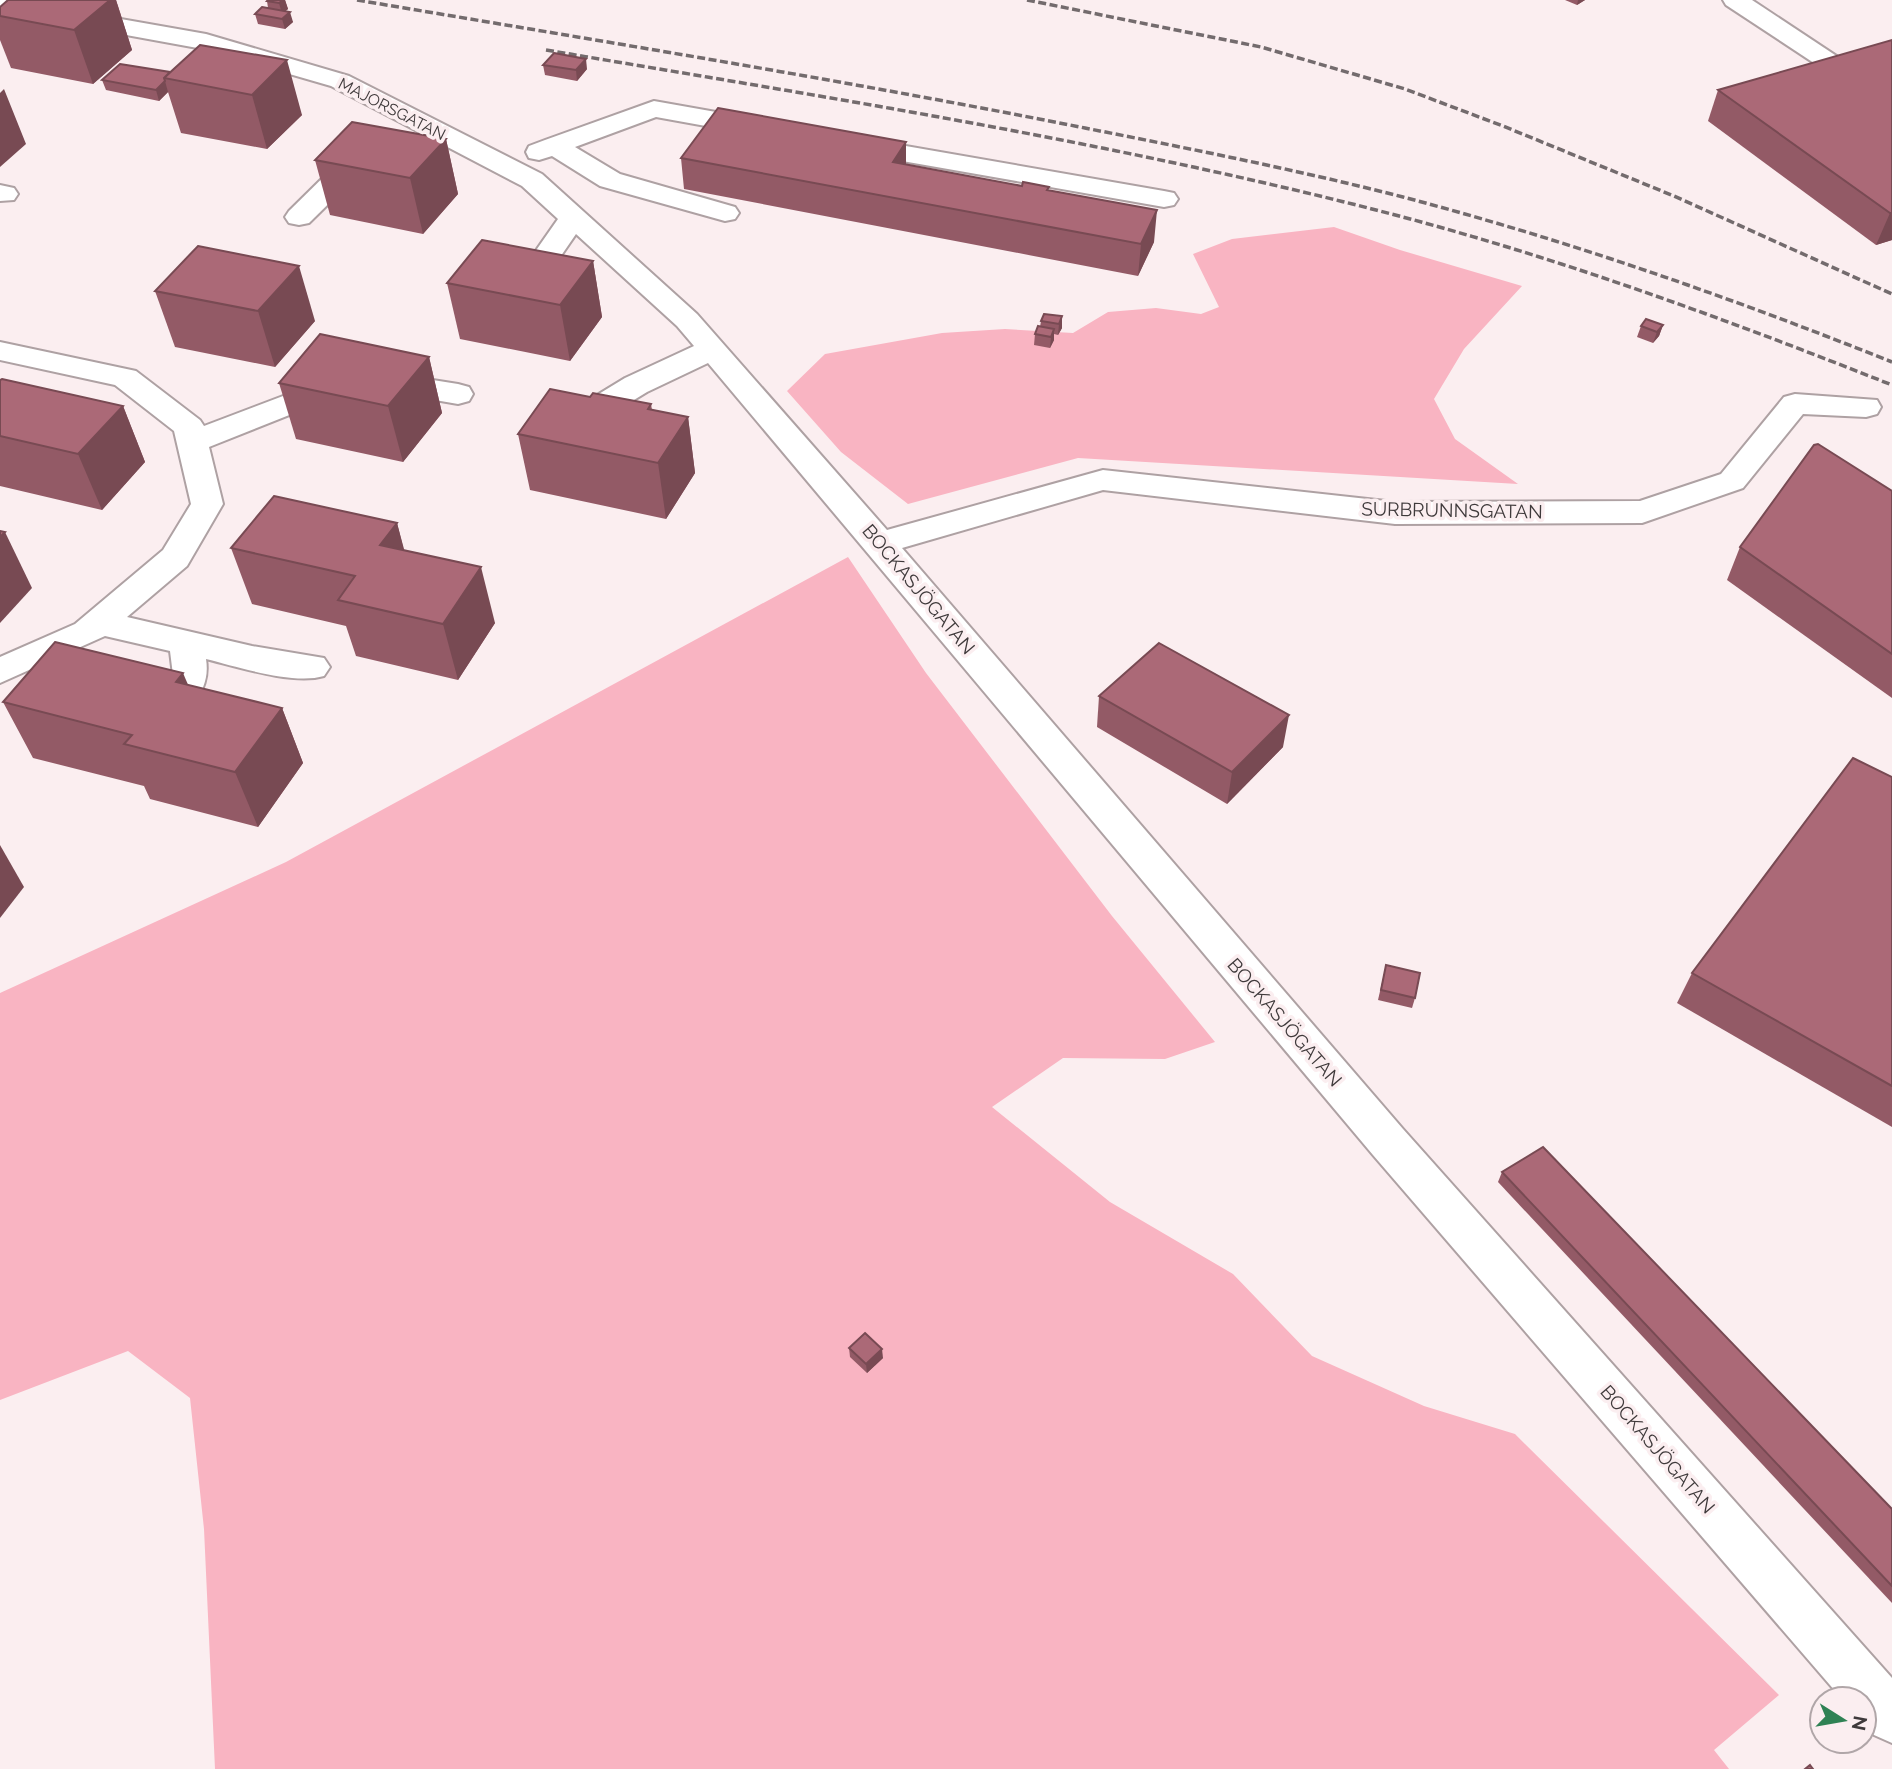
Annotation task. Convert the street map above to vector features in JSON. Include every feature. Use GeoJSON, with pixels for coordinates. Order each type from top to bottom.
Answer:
{"type":"FeatureCollection","features":[{"type":"Feature","properties":{"kind":"street"},"geometry":{"type":"LineString","coordinates":[[1735,0],[1829,62]]}},
{"type":"Feature","properties":{"kind":"street","name":"MAJORSGATAN"},"geometry":{"type":"LineString","coordinates":[[9,8],[206,43],[246,65],[340,81],[532,180],[699,335]]}},
{"type":"Feature","properties":{"kind":"street"},"geometry":{"type":"LineString","coordinates":[[505,166],[654,109],[788,133]]}},
{"type":"Feature","properties":{"kind":"street"},"geometry":{"type":"LineString","coordinates":[[299,217],[404,115]]}},
{"type":"Feature","properties":{"kind":"street"},"geometry":{"type":"LineString","coordinates":[[828,140],[1164,199]]}},
{"type":"Feature","properties":{"kind":"street"},"geometry":{"type":"LineString","coordinates":[[554,146],[610,180],[725,214]]}},
{"type":"Feature","properties":{"kind":"street"},"geometry":{"type":"LineString","coordinates":[[524,289],[573,218]]}},
{"type":"Feature","properties":{"kind":"street"},"geometry":{"type":"LineString","coordinates":[[552,442],[570,425],[636,385],[699,335]]}},
{"type":"Feature","properties":{"kind":"street","name":"BOCKASJÖGATAN"},"geometry":{"type":"LineString","coordinates":[[699,335],[880,542],[1069,769],[1388,1142],[1892,1717]]}},
{"type":"Feature","properties":{"kind":"street"},"geometry":{"type":"LineString","coordinates":[[0,351],[125,378],[189,427],[207,504],[174,558],[87,632],[0,671]]}},
{"type":"Feature","properties":{"kind":"street"},"geometry":{"type":"LineString","coordinates":[[193,442],[357,377],[458,394]]}},
{"type":"Feature","properties":{"kind":"street","name":"SURBRUNNSGATAN"},"geometry":{"type":"LineString","coordinates":[[880,542],[1103,480],[1395,513],[1642,512],[1732,481],[1795,404],[1866,407]]}},
{"type":"Feature","properties":{"kind":"street"},"geometry":{"type":"LineString","coordinates":[[98,622],[252,658],[313,667]]}},
{"type":"Feature","properties":{"kind":"street"},"geometry":{"type":"LineString","coordinates":[[181,696],[191,675],[186,643]]}},
{"type":"Feature","properties":{"kind":"shaded area"},"geometry":{"type":"Polygon","coordinates":[[[1334,227],[1400,250],[1522,286],[1464,349],[1434,399],[1455,439],[1518,484],[1078,458],[908,504],[841,452],[787,391],[825,354],[942,333],[1005,329],[1073,333],[1108,312],[1156,308],[1201,314],[1219,307],[1193,254],[1232,239],[1334,227]]]}},
{"type":"Feature","properties":{"kind":"shaded area"},"geometry":{"type":"Polygon","coordinates":[[[848,557],[926,673],[1112,916],[1215,1042],[1165,1059],[1063,1058],[992,1107],[1110,1202],[1233,1274],[1312,1356],[1424,1406],[1515,1434],[1779,1695],[1714,1750],[1729,1769],[215,1769],[204,1529],[190,1398],[128,1351],[0,1400],[0,993],[286,862],[848,557]]]}},
{"type":"Feature","properties":{"kind":"building"},"geometry":{"type":"Polygon","coordinates":[[[8,0],[110,0],[74,30],[0,16],[0,7],[8,0]]]}},
{"type":"Feature","properties":{"kind":"building"},"geometry":{"type":"Polygon","coordinates":[[[262,7],[290,12],[282,19],[255,14],[262,7]]]}},
{"type":"Feature","properties":{"kind":"building"},"geometry":{"type":"Polygon","coordinates":[[[1892,40],[1892,213],[1718,90],[1892,40]]]}},
{"type":"Feature","properties":{"kind":"building"},"geometry":{"type":"Polygon","coordinates":[[[200,45],[287,60],[252,95],[164,78],[200,45]]]}},
{"type":"Feature","properties":{"kind":"building"},"geometry":{"type":"Polygon","coordinates":[[[554,53],[586,59],[576,70],[543,65],[554,53]]]}},
{"type":"Feature","properties":{"kind":"building"},"geometry":{"type":"Polygon","coordinates":[[[120,64],[170,72],[156,90],[102,80],[120,64]]]}},
{"type":"Feature","properties":{"kind":"building"},"geometry":{"type":"Polygon","coordinates":[[[718,108],[906,142],[893,162],[1022,186],[1023,182],[1049,187],[1047,190],[1157,210],[1141,244],[681,158],[718,108]]]}},
{"type":"Feature","properties":{"kind":"building"},"geometry":{"type":"Polygon","coordinates":[[[352,122],[446,139],[410,178],[315,160],[352,122]]]}},
{"type":"Feature","properties":{"kind":"building"},"geometry":{"type":"Polygon","coordinates":[[[482,240],[593,261],[560,305],[447,283],[482,240]]]}},
{"type":"Feature","properties":{"kind":"building"},"geometry":{"type":"Polygon","coordinates":[[[198,246],[299,266],[258,311],[155,291],[198,246]]]}},
{"type":"Feature","properties":{"kind":"building"},"geometry":{"type":"Polygon","coordinates":[[[1044,314],[1062,316],[1059,324],[1041,321],[1044,314]]]}},
{"type":"Feature","properties":{"kind":"building"},"geometry":{"type":"Polygon","coordinates":[[[1646,319],[1663,325],[1657,332],[1641,326],[1646,319]]]}},
{"type":"Feature","properties":{"kind":"building"},"geometry":{"type":"Polygon","coordinates":[[[1038,326],[1054,329],[1051,337],[1035,334],[1038,326]]]}},
{"type":"Feature","properties":{"kind":"building"},"geometry":{"type":"Polygon","coordinates":[[[320,334],[429,357],[388,406],[279,383],[320,334]]]}},
{"type":"Feature","properties":{"kind":"building"},"geometry":{"type":"Polygon","coordinates":[[[2,379],[123,406],[78,454],[0,436],[2,379]]]}},
{"type":"Feature","properties":{"kind":"building"},"geometry":{"type":"Polygon","coordinates":[[[550,389],[590,397],[593,393],[651,404],[648,409],[688,417],[658,463],[518,434],[550,389]]]}},
{"type":"Feature","properties":{"kind":"building"},"geometry":{"type":"Polygon","coordinates":[[[1818,444],[1892,491],[1892,654],[1740,547],[1814,445],[1818,444]]]}},
{"type":"Feature","properties":{"kind":"building"},"geometry":{"type":"Polygon","coordinates":[[[274,496],[397,523],[380,545],[481,567],[443,624],[338,600],[355,576],[231,548],[274,496]]]}},
{"type":"Feature","properties":{"kind":"building"},"geometry":{"type":"Polygon","coordinates":[[[55,642],[183,673],[176,682],[282,708],[235,772],[124,744],[132,735],[3,702],[55,642]]]}},
{"type":"Feature","properties":{"kind":"building"},"geometry":{"type":"Polygon","coordinates":[[[1159,643],[1289,715],[1232,772],[1099,696],[1159,643]]]}},
{"type":"Feature","properties":{"kind":"building"},"geometry":{"type":"Polygon","coordinates":[[[1853,758],[1892,777],[1892,1086],[1692,973],[1853,758]]]}},
{"type":"Feature","properties":{"kind":"building"},"geometry":{"type":"Polygon","coordinates":[[[1386,965],[1420,973],[1415,998],[1381,990],[1386,965]]]}},
{"type":"Feature","properties":{"kind":"building"},"geometry":{"type":"Polygon","coordinates":[[[1543,1147],[1892,1509],[1892,1586],[1502,1172],[1543,1147]]]}},
{"type":"Feature","properties":{"kind":"building"},"geometry":{"type":"Polygon","coordinates":[[[865,1333],[882,1349],[866,1364],[849,1348],[865,1333]]]}},
{"type":"Feature","properties":{"kind":"railway"},"geometry":{"type":"LineString","coordinates":[[357,0],[994,110],[1324,178],[1465,214],[1589,252],[1772,315],[1892,362]]}},
{"type":"Feature","properties":{"kind":"railway"},"geometry":{"type":"LineString","coordinates":[[1027,0],[1261,47],[1405,89],[1674,196],[1892,294]]}},
{"type":"Feature","properties":{"kind":"railway"},"geometry":{"type":"LineString","coordinates":[[546,50],[1067,141],[1376,210],[1507,247],[1637,289],[1892,385]]}}]}
